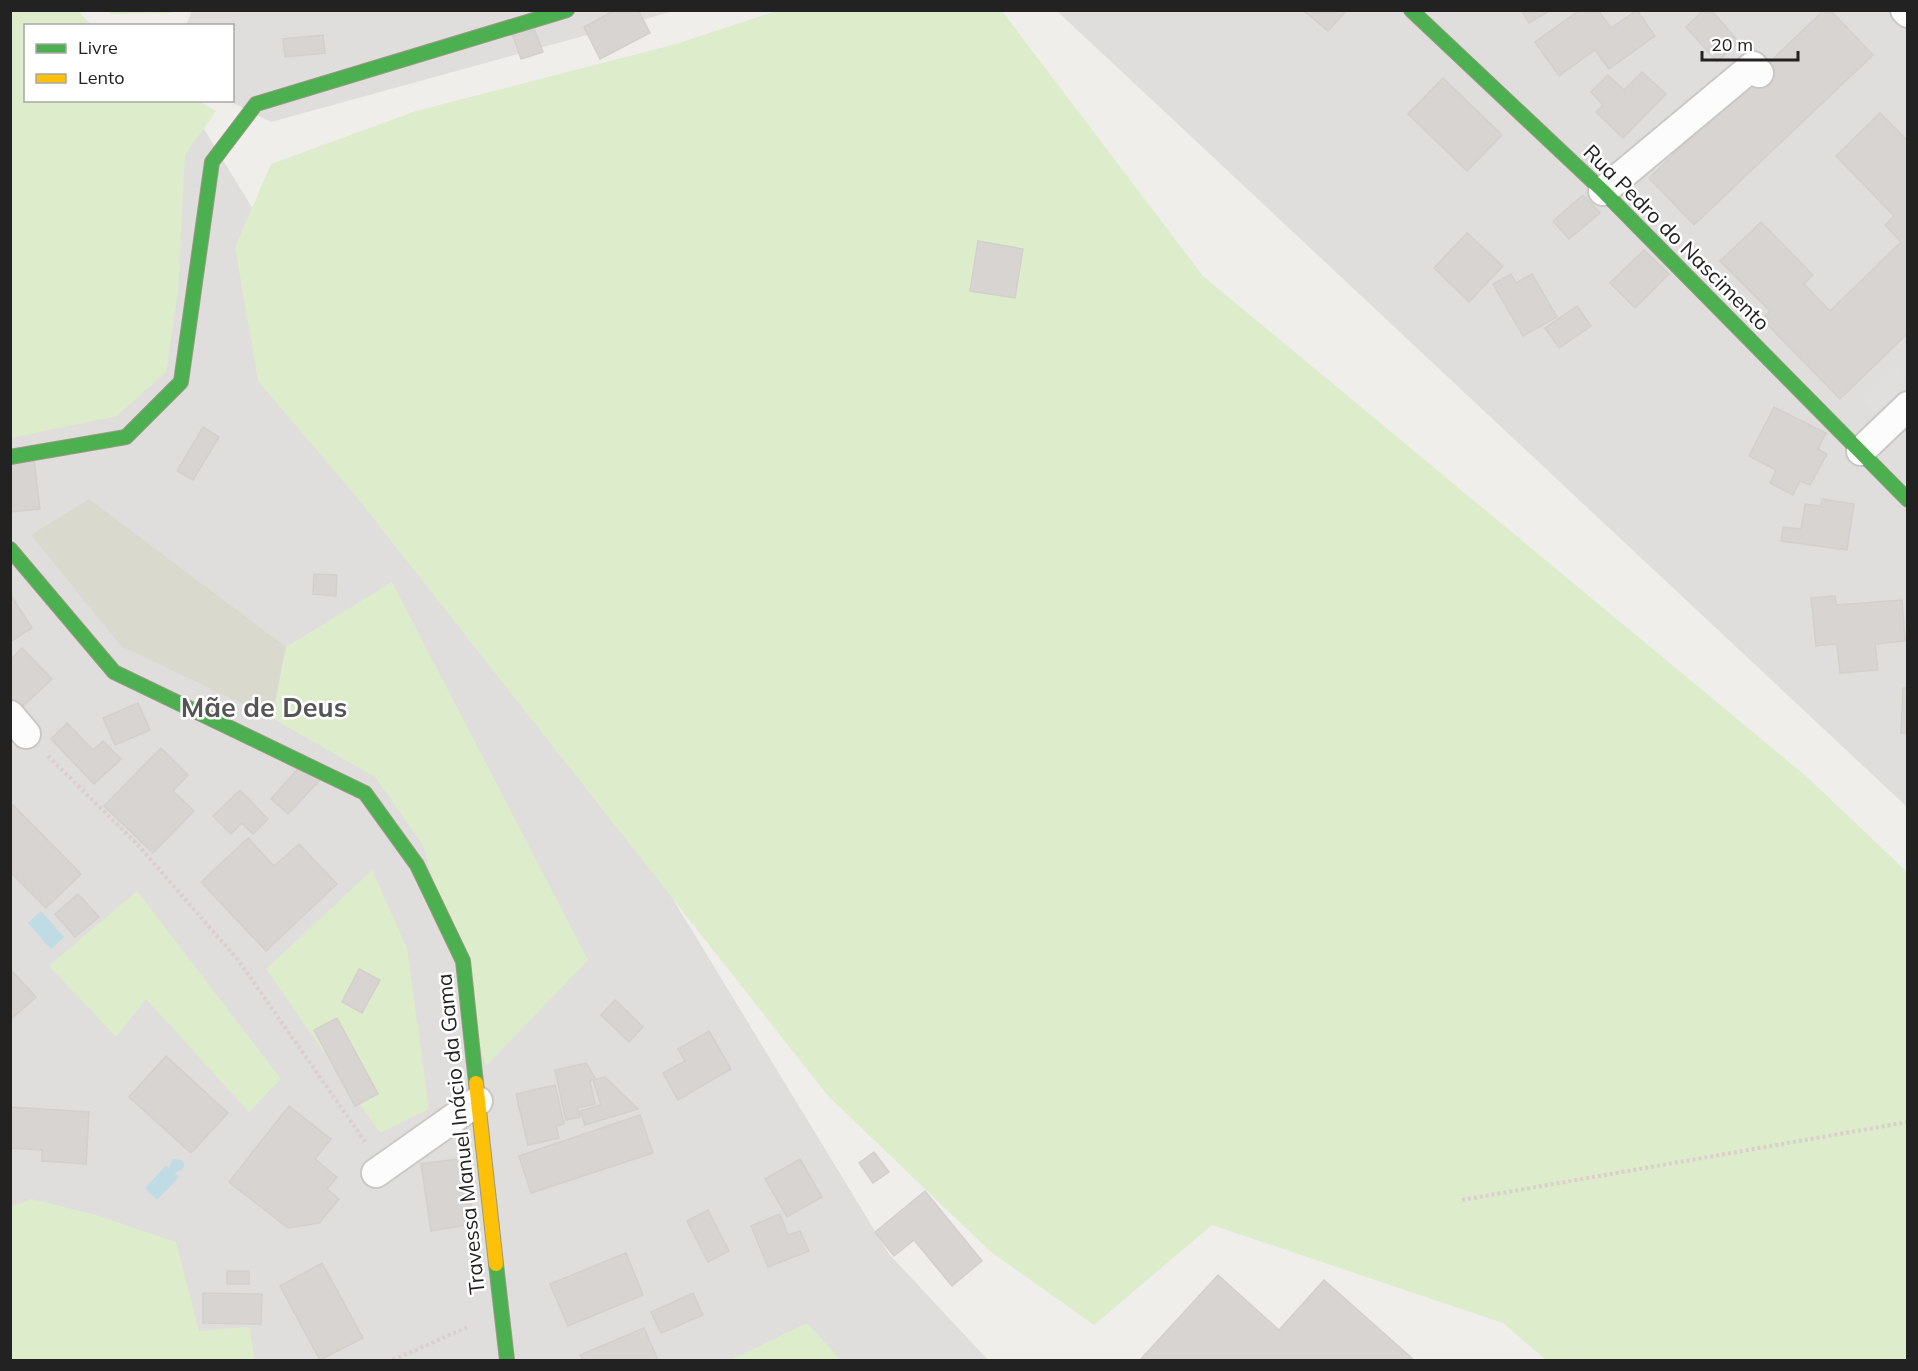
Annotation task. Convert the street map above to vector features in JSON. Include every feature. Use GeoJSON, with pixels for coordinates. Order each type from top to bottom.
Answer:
{"type":"FeatureCollection","features":[{"type":"Feature","properties":{"kind":"street"},"geometry":{"type":"LineString","coordinates":[[10,457],[126,437],[181,382],[212,162],[256,104],[567,10]]}},
{"type":"Feature","properties":{"kind":"street","name":"Rua Pedro do Nascimento"},"geometry":{"type":"LineString","coordinates":[[1411,10],[1604,191],[1908,500]]}},
{"type":"Feature","properties":{"kind":"street"},"geometry":{"type":"LineString","coordinates":[[1604,191],[1753,66],[1759,73]]}},
{"type":"Feature","properties":{"kind":"street"},"geometry":{"type":"LineString","coordinates":[[1861,451],[1908,406]]}},
{"type":"Feature","properties":{"kind":"street","name":"Travessa Manuel Inácio da Gama"},"geometry":{"type":"LineString","coordinates":[[10,549],[114,672],[365,793],[417,865],[463,961],[507,1360]]}},
{"type":"Feature","properties":{"kind":"street"},"geometry":{"type":"LineString","coordinates":[[379,1170],[478,1101]]}},
{"type":"Feature","properties":{"kind":"path"},"geometry":{"type":"LineString","coordinates":[[18,724],[137,844],[238,960],[379,1170]]}},
{"type":"Feature","properties":{"kind":"path"},"geometry":{"type":"LineString","coordinates":[[1462,1200],[1908,1122]]}},
{"type":"Feature","properties":{"kind":"path"},"geometry":{"type":"LineString","coordinates":[[393,1360],[501,1312]]}},
{"type":"Feature","properties":{"kind":"shaded area"},"geometry":{"type":"Polygon","coordinates":[[[192,10],[674,11],[271,122],[231,102],[234,102],[234,24],[187,24],[192,10]]]}},
{"type":"Feature","properties":{"kind":"shaded area"},"geometry":{"type":"Polygon","coordinates":[[[10,11],[77,11],[90,24],[24,24],[24,102],[188,102],[889,1254],[988,1360],[11,1360],[10,11]]]}},
{"type":"Feature","properties":{"kind":"shaded area"},"geometry":{"type":"Polygon","coordinates":[[[1057,11],[1907,11],[1907,807],[1057,11]]]}},
{"type":"Feature","properties":{"kind":"shaded area"},"geometry":{"type":"Polygon","coordinates":[[[1633,180],[1761,309],[1749,320],[1621,191],[1633,180]]]}},
{"type":"Feature","properties":{"kind":"shaded area"},"geometry":{"type":"Polygon","coordinates":[[[1894,366],[1907,379],[1907,385],[1876,416],[1860,399],[1894,366]]]}},
{"type":"Feature","properties":{"kind":"shaded area"},"geometry":{"type":"Polygon","coordinates":[[[89,499],[286,647],[272,718],[121,646],[31,535],[89,499]]]}},
{"type":"Feature","properties":{"kind":"green space"},"geometry":{"type":"Polygon","coordinates":[[[11,11],[79,11],[89,24],[24,24],[24,102],[200,102],[216,111],[185,155],[178,292],[166,372],[117,416],[11,438],[11,11]]]}},
{"type":"Feature","properties":{"kind":"green space"},"geometry":{"type":"Polygon","coordinates":[[[108,11],[173,11],[172,13],[111,14],[108,11]]]}},
{"type":"Feature","properties":{"kind":"green space"},"geometry":{"type":"Polygon","coordinates":[[[776,11],[1002,11],[1203,276],[1806,776],[1907,872],[1907,1360],[1546,1360],[1503,1323],[1212,1225],[1094,1325],[991,1252],[828,1096],[355,495],[258,381],[235,247],[271,164],[416,111],[676,44],[776,11]]]}},
{"type":"Feature","properties":{"kind":"green space"},"geometry":{"type":"Polygon","coordinates":[[[392,582],[588,960],[486,1066],[423,845],[375,777],[272,718],[286,647],[392,582]]]}},
{"type":"Feature","properties":{"kind":"green space"},"geometry":{"type":"Polygon","coordinates":[[[372,870],[407,948],[429,1109],[380,1133],[266,969],[372,870]]]}},
{"type":"Feature","properties":{"kind":"green space"},"geometry":{"type":"Polygon","coordinates":[[[137,891],[281,1079],[249,1112],[146,999],[116,1037],[49,966],[137,891]]]}},
{"type":"Feature","properties":{"kind":"green space"},"geometry":{"type":"Polygon","coordinates":[[[31,1199],[96,1215],[176,1242],[199,1331],[249,1327],[255,1360],[11,1360],[11,1207],[31,1199]]]}},
{"type":"Feature","properties":{"kind":"green space"},"geometry":{"type":"Polygon","coordinates":[[[807,1323],[841,1360],[730,1360],[807,1323]]]}},
{"type":"Feature","properties":{"kind":"water"},"geometry":{"type":"Polygon","coordinates":[[[41,911],[64,937],[51,949],[28,923],[41,911]]]}},
{"type":"Feature","properties":{"kind":"water"},"geometry":{"type":"Polygon","coordinates":[[[173,1159],[181,1160],[184,1163],[183,1167],[175,1174],[179,1177],[157,1200],[145,1188],[166,1165],[169,1168],[173,1159]]]}},
{"type":"Feature","properties":{"kind":"building"},"geometry":{"type":"Polygon","coordinates":[[[615,10],[638,10],[650,33],[600,59],[584,27],[615,10]]]}},
{"type":"Feature","properties":{"kind":"building"},"geometry":{"type":"Polygon","coordinates":[[[1303,10],[1347,10],[1328,31],[1303,10]]]}},
{"type":"Feature","properties":{"kind":"building"},"geometry":{"type":"Polygon","coordinates":[[[1521,10],[1551,10],[1529,23],[1521,10]]]}},
{"type":"Feature","properties":{"kind":"building"},"geometry":{"type":"Polygon","coordinates":[[[1580,10],[1598,10],[1611,28],[1637,10],[1655,36],[1609,69],[1595,50],[1559,76],[1535,42],[1580,10]]]}},
{"type":"Feature","properties":{"kind":"building"},"geometry":{"type":"Polygon","coordinates":[[[1704,10],[1711,10],[1739,42],[1717,62],[1686,27],[1704,10]]]}},
{"type":"Feature","properties":{"kind":"building"},"geometry":{"type":"Polygon","coordinates":[[[1824,10],[1830,10],[1873,55],[1694,225],[1649,178],[1824,10]]]}},
{"type":"Feature","properties":{"kind":"building"},"geometry":{"type":"Polygon","coordinates":[[[533,25],[543,52],[521,59],[512,33],[533,25]]]}},
{"type":"Feature","properties":{"kind":"building"},"geometry":{"type":"Polygon","coordinates":[[[323,35],[325,53],[285,57],[283,39],[323,35]]]}},
{"type":"Feature","properties":{"kind":"building"},"geometry":{"type":"Polygon","coordinates":[[[1642,72],[1666,94],[1623,138],[1596,112],[1603,105],[1591,92],[1608,75],[1624,90],[1642,72]]]}},
{"type":"Feature","properties":{"kind":"building"},"geometry":{"type":"Polygon","coordinates":[[[1443,78],[1502,135],[1467,171],[1408,114],[1443,78]]]}},
{"type":"Feature","properties":{"kind":"building"},"geometry":{"type":"Polygon","coordinates":[[[1880,113],[1908,141],[1908,333],[1840,399],[1762,319],[1770,311],[1720,261],[1761,222],[1813,275],[1804,284],[1830,311],[1901,242],[1885,225],[1894,216],[1836,156],[1880,113]]]}},
{"type":"Feature","properties":{"kind":"building"},"geometry":{"type":"Polygon","coordinates":[[[1583,195],[1600,213],[1569,239],[1553,221],[1583,195]]]}},
{"type":"Feature","properties":{"kind":"building"},"geometry":{"type":"Polygon","coordinates":[[[1467,233],[1503,266],[1469,302],[1434,268],[1467,233]]]}},
{"type":"Feature","properties":{"kind":"building"},"geometry":{"type":"Polygon","coordinates":[[[978,241],[1023,249],[1015,298],[970,291],[978,241]]]}},
{"type":"Feature","properties":{"kind":"building"},"geometry":{"type":"Polygon","coordinates":[[[1644,250],[1669,274],[1635,308],[1610,283],[1644,250]]]}},
{"type":"Feature","properties":{"kind":"building"},"geometry":{"type":"Polygon","coordinates":[[[1511,274],[1516,283],[1532,274],[1557,317],[1523,336],[1493,284],[1511,274]]]}},
{"type":"Feature","properties":{"kind":"building"},"geometry":{"type":"Polygon","coordinates":[[[1577,306],[1591,326],[1559,348],[1545,328],[1577,306]]]}},
{"type":"Feature","properties":{"kind":"building"},"geometry":{"type":"Polygon","coordinates":[[[1774,407],[1826,433],[1818,449],[1827,454],[1810,485],[1800,481],[1793,495],[1770,483],[1776,470],[1749,456],[1774,407]]]}},
{"type":"Feature","properties":{"kind":"building"},"geometry":{"type":"Polygon","coordinates":[[[203,427],[219,437],[193,480],[177,471],[203,427]]]}},
{"type":"Feature","properties":{"kind":"building"},"geometry":{"type":"Polygon","coordinates":[[[34,460],[40,509],[10,512],[10,463],[34,460]]]}},
{"type":"Feature","properties":{"kind":"building"},"geometry":{"type":"Polygon","coordinates":[[[1822,499],[1854,504],[1847,550],[1781,541],[1783,527],[1801,529],[1805,504],[1821,506],[1822,499]]]}},
{"type":"Feature","properties":{"kind":"building"},"geometry":{"type":"Polygon","coordinates":[[[314,574],[337,575],[336,596],[313,594],[314,574]]]}},
{"type":"Feature","properties":{"kind":"building"},"geometry":{"type":"Polygon","coordinates":[[[10,594],[32,628],[10,642],[10,594]]]}},
{"type":"Feature","properties":{"kind":"building"},"geometry":{"type":"Polygon","coordinates":[[[1835,596],[1836,605],[1902,600],[1905,641],[1875,644],[1878,670],[1840,673],[1837,644],[1816,646],[1811,598],[1835,596]]]}},
{"type":"Feature","properties":{"kind":"building"},"geometry":{"type":"Polygon","coordinates":[[[22,648],[52,679],[20,709],[10,700],[10,660],[22,648]]]}},
{"type":"Feature","properties":{"kind":"building"},"geometry":{"type":"Polygon","coordinates":[[[1903,688],[1908,688],[1908,733],[1901,733],[1903,688]]]}},
{"type":"Feature","properties":{"kind":"building"},"geometry":{"type":"Polygon","coordinates":[[[138,703],[150,730],[115,745],[103,718],[138,703]]]}},
{"type":"Feature","properties":{"kind":"building"},"geometry":{"type":"Polygon","coordinates":[[[67,723],[93,750],[103,741],[121,759],[94,784],[51,739],[67,723]]]}},
{"type":"Feature","properties":{"kind":"building"},"geometry":{"type":"Polygon","coordinates":[[[161,748],[188,775],[173,791],[194,811],[153,853],[104,806],[161,748]]]}},
{"type":"Feature","properties":{"kind":"building"},"geometry":{"type":"Polygon","coordinates":[[[302,764],[320,780],[288,814],[271,799],[302,764]]]}},
{"type":"Feature","properties":{"kind":"building"},"geometry":{"type":"Polygon","coordinates":[[[240,790],[268,819],[253,834],[242,823],[231,834],[213,816],[240,790]]]}},
{"type":"Feature","properties":{"kind":"building"},"geometry":{"type":"Polygon","coordinates":[[[13,805],[81,874],[46,908],[10,872],[10,807],[13,805]]]}},
{"type":"Feature","properties":{"kind":"building"},"geometry":{"type":"Polygon","coordinates":[[[248,838],[274,866],[299,844],[337,884],[266,951],[201,882],[248,838]]]}},
{"type":"Feature","properties":{"kind":"building"},"geometry":{"type":"Polygon","coordinates":[[[78,894],[99,917],[75,937],[55,914],[78,894]]]}},
{"type":"Feature","properties":{"kind":"building"},"geometry":{"type":"Polygon","coordinates":[[[10,969],[36,997],[10,1020],[10,969]]]}},
{"type":"Feature","properties":{"kind":"building"},"geometry":{"type":"Polygon","coordinates":[[[359,969],[380,980],[362,1013],[342,1002],[359,969]]]}},
{"type":"Feature","properties":{"kind":"building"},"geometry":{"type":"Polygon","coordinates":[[[615,1000],[643,1027],[629,1042],[601,1015],[615,1000]]]}},
{"type":"Feature","properties":{"kind":"building"},"geometry":{"type":"Polygon","coordinates":[[[337,1018],[378,1094],[355,1106],[314,1030],[337,1018]]]}},
{"type":"Feature","properties":{"kind":"building"},"geometry":{"type":"Polygon","coordinates":[[[709,1031],[731,1069],[678,1100],[663,1073],[685,1061],[678,1049],[709,1031]]]}},
{"type":"Feature","properties":{"kind":"building"},"geometry":{"type":"Polygon","coordinates":[[[166,1056],[228,1113],[191,1153],[129,1097],[166,1056]]]}},
{"type":"Feature","properties":{"kind":"building"},"geometry":{"type":"Polygon","coordinates":[[[586,1063],[595,1078],[590,1081],[595,1104],[577,1108],[580,1117],[566,1120],[555,1070],[586,1063]]]}},
{"type":"Feature","properties":{"kind":"building"},"geometry":{"type":"Polygon","coordinates":[[[605,1077],[638,1109],[585,1125],[580,1111],[601,1105],[593,1080],[605,1077]]]}},
{"type":"Feature","properties":{"kind":"building"},"geometry":{"type":"Polygon","coordinates":[[[555,1085],[564,1124],[556,1126],[559,1138],[528,1145],[516,1094],[555,1085]]]}},
{"type":"Feature","properties":{"kind":"building"},"geometry":{"type":"Polygon","coordinates":[[[289,1106],[331,1139],[315,1159],[337,1177],[327,1189],[339,1199],[319,1223],[288,1228],[229,1182],[289,1106]]]}},
{"type":"Feature","properties":{"kind":"building"},"geometry":{"type":"Polygon","coordinates":[[[10,1107],[89,1112],[86,1164],[42,1161],[42,1150],[10,1148],[10,1107]]]}},
{"type":"Feature","properties":{"kind":"building"},"geometry":{"type":"Polygon","coordinates":[[[640,1115],[653,1153],[531,1193],[519,1156],[640,1115]]]}},
{"type":"Feature","properties":{"kind":"building"},"geometry":{"type":"Polygon","coordinates":[[[874,1152],[889,1172],[873,1183],[859,1163],[874,1152]]]}},
{"type":"Feature","properties":{"kind":"building"},"geometry":{"type":"Polygon","coordinates":[[[464,1158],[474,1224],[431,1231],[421,1164],[464,1158]]]}},
{"type":"Feature","properties":{"kind":"building"},"geometry":{"type":"Polygon","coordinates":[[[800,1159],[822,1197],[787,1217],[765,1179],[800,1159]]]}},
{"type":"Feature","properties":{"kind":"building"},"geometry":{"type":"Polygon","coordinates":[[[925,1191],[982,1261],[952,1286],[914,1240],[894,1256],[875,1232],[925,1191]]]}},
{"type":"Feature","properties":{"kind":"building"},"geometry":{"type":"Polygon","coordinates":[[[708,1210],[729,1251],[708,1262],[687,1221],[708,1210]]]}},
{"type":"Feature","properties":{"kind":"building"},"geometry":{"type":"Polygon","coordinates":[[[780,1214],[788,1235],[800,1231],[809,1251],[768,1267],[751,1226],[780,1214]]]}},
{"type":"Feature","properties":{"kind":"building"},"geometry":{"type":"Polygon","coordinates":[[[626,1253],[643,1295],[568,1326],[550,1284],[626,1253]]]}},
{"type":"Feature","properties":{"kind":"building"},"geometry":{"type":"Polygon","coordinates":[[[322,1263],[363,1338],[320,1360],[280,1286],[322,1263]]]}},
{"type":"Feature","properties":{"kind":"building"},"geometry":{"type":"Polygon","coordinates":[[[227,1271],[249,1271],[249,1284],[227,1284],[227,1271]]]}},
{"type":"Feature","properties":{"kind":"building"},"geometry":{"type":"Polygon","coordinates":[[[1218,1275],[1279,1330],[1324,1280],[1414,1360],[1140,1360],[1218,1275]]]}},
{"type":"Feature","properties":{"kind":"building"},"geometry":{"type":"Polygon","coordinates":[[[203,1293],[262,1294],[261,1324],[203,1323],[203,1293]]]}},
{"type":"Feature","properties":{"kind":"building"},"geometry":{"type":"Polygon","coordinates":[[[693,1293],[703,1315],[661,1333],[651,1312],[693,1293]]]}},
{"type":"Feature","properties":{"kind":"building"},"geometry":{"type":"Polygon","coordinates":[[[644,1328],[658,1360],[583,1360],[580,1355],[644,1328]]]}},
{"type":"Feature","properties":{"kind":"traffic: fast"},"geometry":{"type":"LineString","coordinates":[[10,457],[126,437],[181,382],[212,162],[256,104],[567,10]]}},
{"type":"Feature","properties":{"kind":"traffic: fast"},"geometry":{"type":"LineString","coordinates":[[1411,10],[1603,191],[1908,500]]}},
{"type":"Feature","properties":{"kind":"traffic: fast"},"geometry":{"type":"LineString","coordinates":[[10,549],[114,672],[365,793],[417,865],[463,961],[476,1083]]}},
{"type":"Feature","properties":{"kind":"traffic: fast"},"geometry":{"type":"LineString","coordinates":[[496,1264],[507,1360]]}},
{"type":"Feature","properties":{"kind":"traffic: slow"},"geometry":{"type":"LineString","coordinates":[[476,1083],[496,1264]]}},
{"type":"Feature","properties":{"kind":"district","name":"Mãe de Deus"},"geometry":{"type":"Point","coordinates":[264,707]}}]}
